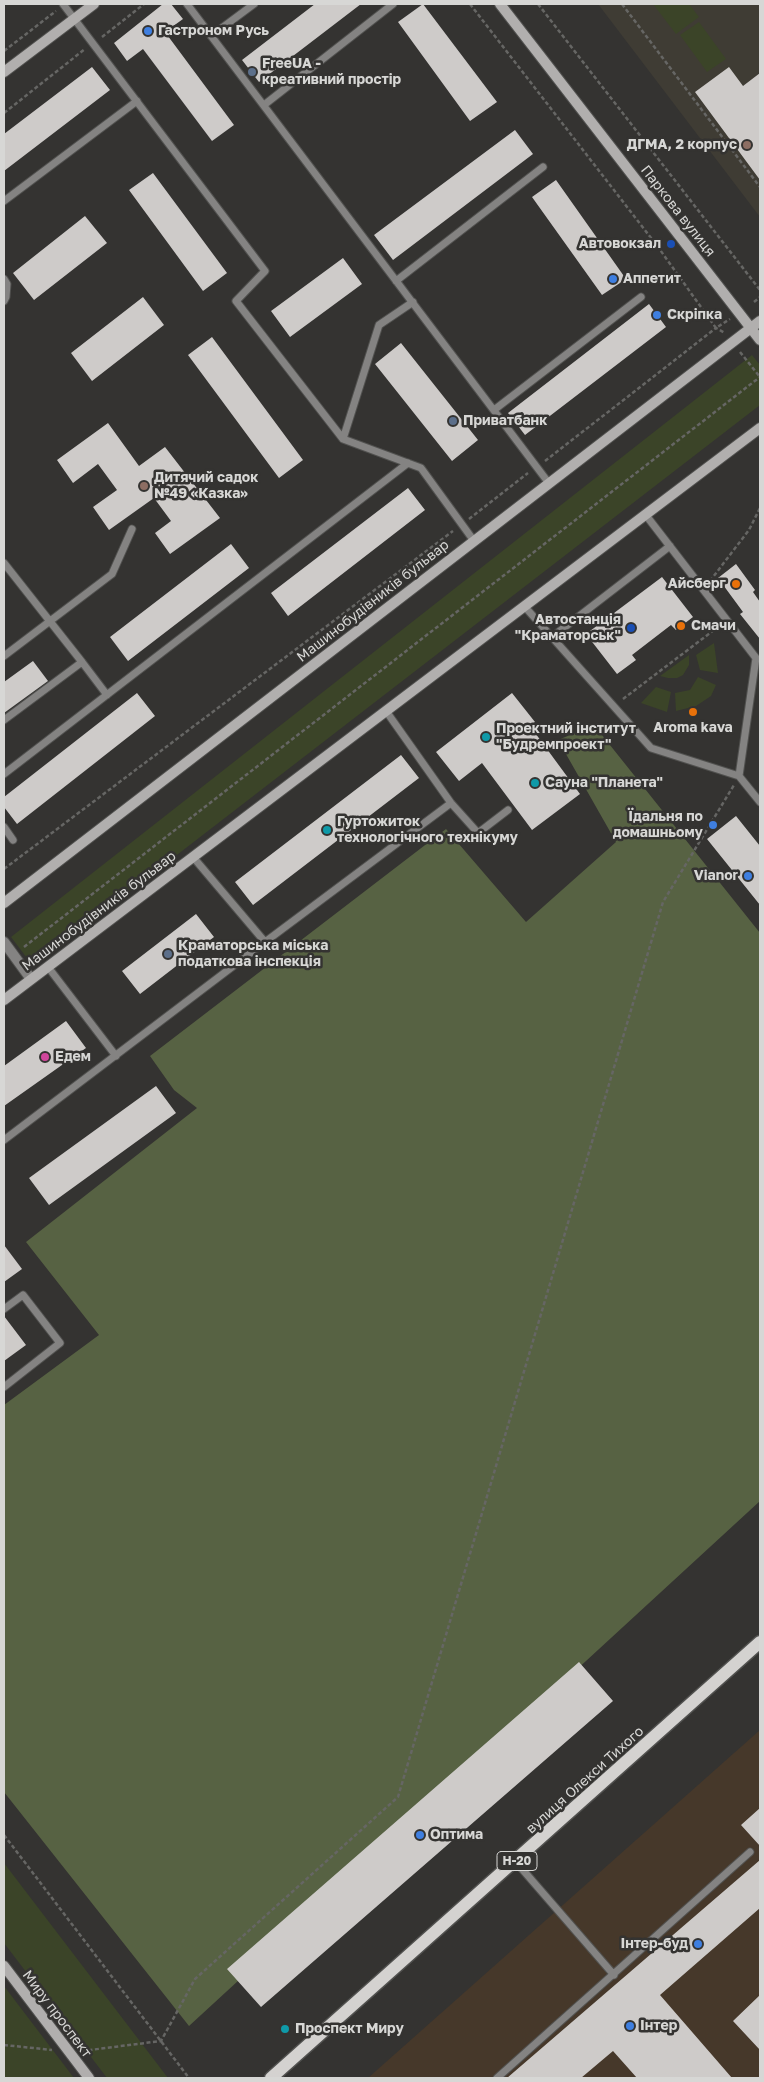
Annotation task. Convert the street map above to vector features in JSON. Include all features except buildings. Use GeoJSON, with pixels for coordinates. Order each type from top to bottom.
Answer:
{"type":"FeatureCollection","features":[{"type":"Feature","properties":{"kind":"main road","name":"вулиця Олекси Тихого"},"geometry":{"type":"LineString","coordinates":[[271,2078],[516,1862],[760,1642]]}},
{"type":"Feature","properties":{"kind":"street"},"geometry":{"type":"LineString","coordinates":[[4,72],[94,4]]}},
{"type":"Feature","properties":{"kind":"street","name":"Паркова вулиця"},"geometry":{"type":"LineString","coordinates":[[500,4],[760,340]]}},
{"type":"Feature","properties":{"kind":"street","name":"Машинобудівників бульвар"},"geometry":{"type":"LineString","coordinates":[[4,903],[548,482],[760,321]]}},
{"type":"Feature","properties":{"kind":"street","name":"Машинобудівників бульвар"},"geometry":{"type":"LineString","coordinates":[[4,1000],[760,428]]}},
{"type":"Feature","properties":{"kind":"street"},"geometry":{"type":"LineString","coordinates":[[4,942],[31,979]]}},
{"type":"Feature","properties":{"kind":"street","name":"Миру проспект"},"geometry":{"type":"LineString","coordinates":[[4,1966],[89,2078]]}},
{"type":"Feature","properties":{"kind":"lane"},"geometry":{"type":"LineString","coordinates":[[186,4],[548,482]]}},
{"type":"Feature","properties":{"kind":"lane"},"geometry":{"type":"LineString","coordinates":[[211,36],[254,4]]}},
{"type":"Feature","properties":{"kind":"lane"},"geometry":{"type":"LineString","coordinates":[[264,105],[393,4]]}},
{"type":"Feature","properties":{"kind":"lane"},"geometry":{"type":"LineString","coordinates":[[64,5],[265,271],[236,301],[343,439],[421,468],[474,541]]}},
{"type":"Feature","properties":{"kind":"lane"},"geometry":{"type":"LineString","coordinates":[[4,201],[136,102]]}},
{"type":"Feature","properties":{"kind":"lane"},"geometry":{"type":"LineString","coordinates":[[396,281],[543,167]]}},
{"type":"Feature","properties":{"kind":"lane"},"geometry":{"type":"LineString","coordinates":[[4,279],[7,284],[4,301]]}},
{"type":"Feature","properties":{"kind":"lane"},"geometry":{"type":"LineString","coordinates":[[494,410],[641,297]]}},
{"type":"Feature","properties":{"kind":"lane"},"geometry":{"type":"LineString","coordinates":[[343,439],[380,325],[413,302]]}},
{"type":"Feature","properties":{"kind":"lane"},"geometry":{"type":"LineString","coordinates":[[4,774],[408,463]]}},
{"type":"Feature","properties":{"kind":"lane"},"geometry":{"type":"LineString","coordinates":[[645,514],[756,658],[739,776]]}},
{"type":"Feature","properties":{"kind":"lane"},"geometry":{"type":"LineString","coordinates":[[4,656],[112,574],[132,529]]}},
{"type":"Feature","properties":{"kind":"lane"},"geometry":{"type":"LineString","coordinates":[[552,637],[670,546]]}},
{"type":"Feature","properties":{"kind":"lane"},"geometry":{"type":"LineString","coordinates":[[4,563],[107,695]]}},
{"type":"Feature","properties":{"kind":"lane"},"geometry":{"type":"LineString","coordinates":[[525,607],[651,748],[739,776],[760,802]]}},
{"type":"Feature","properties":{"kind":"lane"},"geometry":{"type":"LineString","coordinates":[[4,720],[82,662]]}},
{"type":"Feature","properties":{"kind":"lane"},"geometry":{"type":"LineString","coordinates":[[386,711],[451,803],[478,833],[508,810]]}},
{"type":"Feature","properties":{"kind":"lane"},"geometry":{"type":"LineString","coordinates":[[4,1140],[451,803]]}},
{"type":"Feature","properties":{"kind":"lane"},"geometry":{"type":"LineString","coordinates":[[4,828],[13,840]]}},
{"type":"Feature","properties":{"kind":"lane"},"geometry":{"type":"LineString","coordinates":[[193,857],[265,942]]}},
{"type":"Feature","properties":{"kind":"lane"},"geometry":{"type":"LineString","coordinates":[[48,967],[116,1056]]}},
{"type":"Feature","properties":{"kind":"lane"},"geometry":{"type":"LineString","coordinates":[[4,1309],[23,1295],[60,1343],[4,1387]]}},
{"type":"Feature","properties":{"kind":"lane"},"geometry":{"type":"LineString","coordinates":[[497,2078],[750,1852]]}},
{"type":"Feature","properties":{"kind":"lane"},"geometry":{"type":"LineString","coordinates":[[516,1862],[614,1975]]}},
{"type":"Feature","properties":{"kind":"path"},"geometry":{"type":"LineString","coordinates":[[4,113],[144,4]]}},
{"type":"Feature","properties":{"kind":"path"},"geometry":{"type":"LineString","coordinates":[[470,4],[663,253],[716,328],[726,334]]}},
{"type":"Feature","properties":{"kind":"path"},"geometry":{"type":"LineString","coordinates":[[538,4],[760,290]]}},
{"type":"Feature","properties":{"kind":"path"},"geometry":{"type":"LineString","coordinates":[[622,4],[760,186]]}},
{"type":"Feature","properties":{"kind":"path"},"geometry":{"type":"LineString","coordinates":[[4,51],[64,5]]}},
{"type":"Feature","properties":{"kind":"path"},"geometry":{"type":"LineString","coordinates":[[754,302],[760,297]]}},
{"type":"Feature","properties":{"kind":"path"},"geometry":{"type":"LineString","coordinates":[[4,869],[462,524],[730,319]]}},
{"type":"Feature","properties":{"kind":"path"},"geometry":{"type":"LineString","coordinates":[[14,954],[760,377],[740,352]]}},
{"type":"Feature","properties":{"kind":"path"},"geometry":{"type":"LineString","coordinates":[[703,589],[749,530],[760,508]]}},
{"type":"Feature","properties":{"kind":"path"},"geometry":{"type":"LineString","coordinates":[[614,706],[727,620]]}},
{"type":"Feature","properties":{"kind":"path"},"geometry":{"type":"LineString","coordinates":[[161,2040],[195,1979],[398,1797],[663,902],[739,776]]}},
{"type":"Feature","properties":{"kind":"path"},"geometry":{"type":"LineString","coordinates":[[4,1835],[189,2078]]}},
{"type":"Feature","properties":{"kind":"path"},"geometry":{"type":"LineString","coordinates":[[4,2044],[69,2052],[161,2040]]}},
{"type":"Feature","properties":{"kind":"shaded area"},"geometry":{"type":"Polygon","coordinates":[[[598,4],[760,4],[760,217],[598,4]]]}},
{"type":"Feature","properties":{"kind":"shaded area"},"geometry":{"type":"Polygon","coordinates":[[[760,1730],[760,2078],[368,2078],[760,1730]]]}},
{"type":"Feature","properties":{"kind":"green space"},"geometry":{"type":"Polygon","coordinates":[[[653,4],[689,4],[699,17],[676,34],[653,4]]]}},
{"type":"Feature","properties":{"kind":"green space"},"geometry":{"type":"Polygon","coordinates":[[[699,22],[726,59],[707,72],[680,35],[699,22]]]}},
{"type":"Feature","properties":{"kind":"green space"},"geometry":{"type":"Polygon","coordinates":[[[752,355],[760,365],[760,405],[33,966],[11,937],[752,355]]]}},
{"type":"Feature","properties":{"kind":"green space"},"geometry":{"type":"Polygon","coordinates":[[[714,643],[718,673],[700,670],[696,655],[714,643]]]}},
{"type":"Feature","properties":{"kind":"green space"},"geometry":{"type":"Polygon","coordinates":[[[689,655],[689,665],[683,675],[677,678],[660,676],[689,655]]]}},
{"type":"Feature","properties":{"kind":"green space"},"geometry":{"type":"Polygon","coordinates":[[[698,677],[716,685],[711,696],[696,706],[676,711],[675,693],[690,690],[698,677]]]}},
{"type":"Feature","properties":{"kind":"green space"},"geometry":{"type":"Polygon","coordinates":[[[656,687],[671,692],[667,712],[641,703],[656,687]]]}},
{"type":"Feature","properties":{"kind":"green space"},"geometry":{"type":"Polygon","coordinates":[[[594,725],[760,933],[760,1501],[189,2026],[4,1792],[4,1405],[99,1335],[26,1242],[197,1108],[174,1090],[150,1056],[446,829],[526,922],[616,842],[558,740],[594,725]]]}},
{"type":"Feature","properties":{"kind":"green space"},"geometry":{"type":"Polygon","coordinates":[[[4,1863],[168,2078],[107,2078],[4,1943],[4,1863]]]}},
{"type":"Feature","properties":{"kind":"green space"},"geometry":{"type":"Polygon","coordinates":[[[4,1986],[74,2078],[4,2078],[4,1986]]]}},
{"type":"Feature","properties":{"kind":"place","name":"Гастроном Русь"},"geometry":{"type":"Point","coordinates":[148,31]}},
{"type":"Feature","properties":{"kind":"place","name":"FreeUA - креативний простір"},"geometry":{"type":"Point","coordinates":[252,72]}},
{"type":"Feature","properties":{"kind":"place","name":"ДГМА, 2 корпус"},"geometry":{"type":"Point","coordinates":[747,145]}},
{"type":"Feature","properties":{"kind":"place","name":"Автовокзал"},"geometry":{"type":"Point","coordinates":[671,244]}},
{"type":"Feature","properties":{"kind":"place","name":"Аппетит"},"geometry":{"type":"Point","coordinates":[613,279]}},
{"type":"Feature","properties":{"kind":"place","name":"Скріпка"},"geometry":{"type":"Point","coordinates":[657,315]}},
{"type":"Feature","properties":{"kind":"place","name":"Приватбанк"},"geometry":{"type":"Point","coordinates":[453,421]}},
{"type":"Feature","properties":{"kind":"place","name":"Дитячий садок №49 «Казка»"},"geometry":{"type":"Point","coordinates":[144,486]}},
{"type":"Feature","properties":{"kind":"place","name":"Айсберг"},"geometry":{"type":"Point","coordinates":[736,584]}},
{"type":"Feature","properties":{"kind":"place","name":"Смачи"},"geometry":{"type":"Point","coordinates":[681,626]}},
{"type":"Feature","properties":{"kind":"place","name":"Автостанція \"Краматорськ\""},"geometry":{"type":"Point","coordinates":[631,628]}},
{"type":"Feature","properties":{"kind":"place","name":"Aroma kava"},"geometry":{"type":"Point","coordinates":[693,712]}},
{"type":"Feature","properties":{"kind":"place","name":"Проектний інститут \"Будремпроект\""},"geometry":{"type":"Point","coordinates":[486,737]}},
{"type":"Feature","properties":{"kind":"place","name":"Сауна \"Планета\""},"geometry":{"type":"Point","coordinates":[535,783]}},
{"type":"Feature","properties":{"kind":"place","name":"Їдальня по домашньому"},"geometry":{"type":"Point","coordinates":[713,825]}},
{"type":"Feature","properties":{"kind":"place","name":"Гуртожиток технологічного технікуму"},"geometry":{"type":"Point","coordinates":[327,830]}},
{"type":"Feature","properties":{"kind":"place","name":"Vianor"},"geometry":{"type":"Point","coordinates":[748,876]}},
{"type":"Feature","properties":{"kind":"place","name":"Краматорська міська податкова інспекція"},"geometry":{"type":"Point","coordinates":[168,954]}},
{"type":"Feature","properties":{"kind":"place","name":"Едем"},"geometry":{"type":"Point","coordinates":[45,1057]}},
{"type":"Feature","properties":{"kind":"place","name":"Оптима"},"geometry":{"type":"Point","coordinates":[420,1835]}},
{"type":"Feature","properties":{"kind":"place","name":"Інтер-буд"},"geometry":{"type":"Point","coordinates":[698,1944]}},
{"type":"Feature","properties":{"kind":"place","name":"Інтер"},"geometry":{"type":"Point","coordinates":[630,2026]}},
{"type":"Feature","properties":{"kind":"place","name":"Проспект Миру"},"geometry":{"type":"Point","coordinates":[285,2029]}}]}
